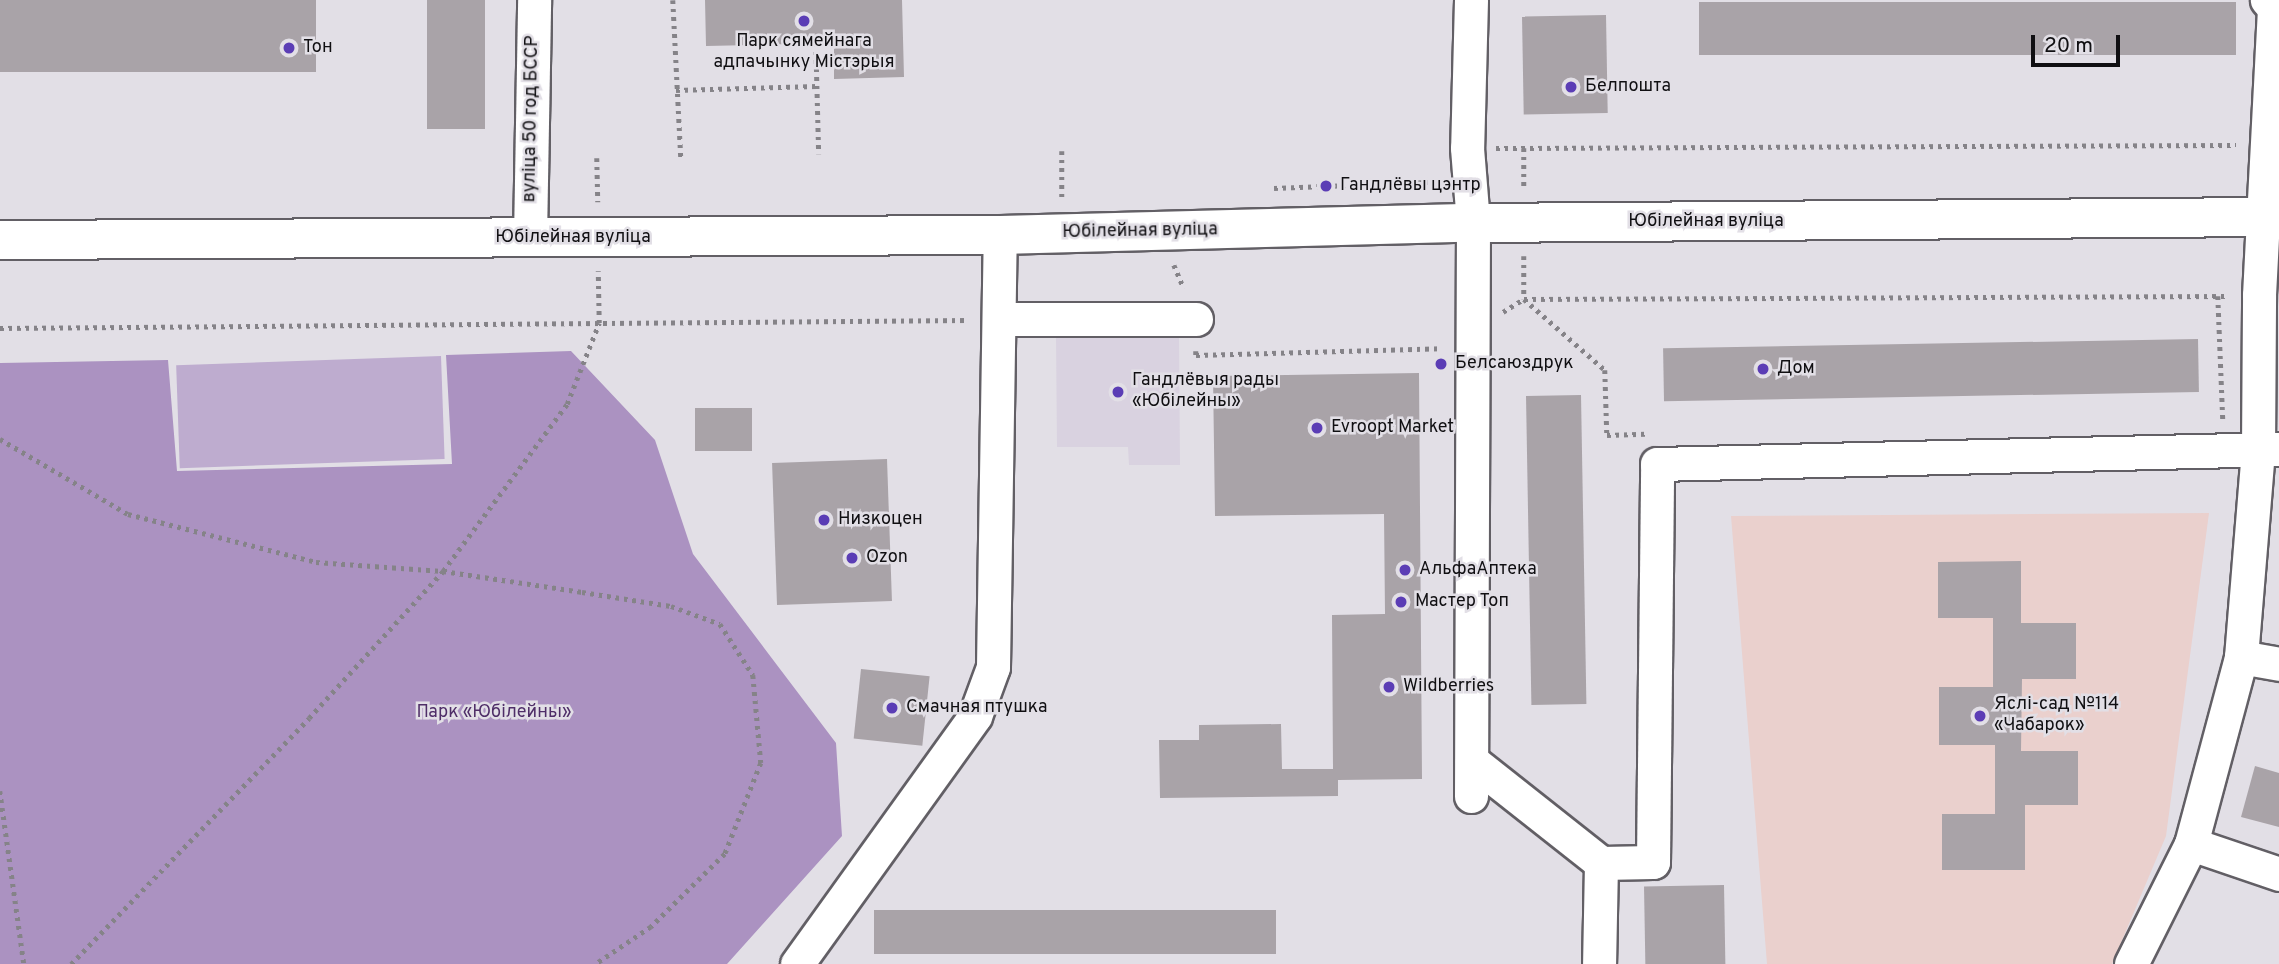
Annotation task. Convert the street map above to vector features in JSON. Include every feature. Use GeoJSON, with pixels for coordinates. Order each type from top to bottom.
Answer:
{"type":"FeatureCollection","features":[{"type":"Feature","properties":{"kind":"main road","name":"Юбілейная вуліца"},"geometry":{"type":"LineString","coordinates":[[0,240],[1000,235],[1473,223],[2271,217]]}},
{"type":"Feature","properties":{"kind":"street","name":"вуліца 50 год БССР"},"geometry":{"type":"LineString","coordinates":[[530,238],[534,0]]}},
{"type":"Feature","properties":{"kind":"street"},"geometry":{"type":"LineString","coordinates":[[1471,0],[1467,148],[1473,223],[1474,332],[1471,796]]}},
{"type":"Feature","properties":{"kind":"street"},"geometry":{"type":"LineString","coordinates":[[2131,964],[2192,844],[2241,657],[2265,442],[2259,295],[2271,217],[2267,145],[2273,5]]}},
{"type":"Feature","properties":{"kind":"street"},"geometry":{"type":"LineString","coordinates":[[797,964],[975,716],[993,667],[1001,319],[1000,235]]}},
{"type":"Feature","properties":{"kind":"street"},"geometry":{"type":"LineString","coordinates":[[1001,319],[1196,319]]}},
{"type":"Feature","properties":{"kind":"street"},"geometry":{"type":"LineString","coordinates":[[1472,761],[1601,863],[1653,862],[1657,464],[2265,442]]}},
{"type":"Feature","properties":{"kind":"street"},"geometry":{"type":"LineString","coordinates":[[2241,657],[2279,664]]}},
{"type":"Feature","properties":{"kind":"street"},"geometry":{"type":"LineString","coordinates":[[2192,844],[2279,874]]}},
{"type":"Feature","properties":{"kind":"street"},"geometry":{"type":"LineString","coordinates":[[1599,964],[1601,863]]}},
{"type":"Feature","properties":{"kind":"path"},"geometry":{"type":"LineString","coordinates":[[673,0],[681,158]]}},
{"type":"Feature","properties":{"kind":"path"},"geometry":{"type":"LineString","coordinates":[[816,43],[818,154]]}},
{"type":"Feature","properties":{"kind":"path"},"geometry":{"type":"LineString","coordinates":[[676,90],[817,86]]}},
{"type":"Feature","properties":{"kind":"path"},"geometry":{"type":"LineString","coordinates":[[1483,148],[2267,145]]}},
{"type":"Feature","properties":{"kind":"path"},"geometry":{"type":"LineString","coordinates":[[1524,148],[1524,188]]}},
{"type":"Feature","properties":{"kind":"path"},"geometry":{"type":"LineString","coordinates":[[1062,152],[1062,203]]}},
{"type":"Feature","properties":{"kind":"path"},"geometry":{"type":"LineString","coordinates":[[597,158],[598,202]]}},
{"type":"Feature","properties":{"kind":"path"},"geometry":{"type":"LineString","coordinates":[[1274,188],[1428,181]]}},
{"type":"Feature","properties":{"kind":"path"},"geometry":{"type":"LineString","coordinates":[[1524,255],[1524,299],[1605,370],[1607,435],[1649,434]]}},
{"type":"Feature","properties":{"kind":"path"},"geometry":{"type":"LineString","coordinates":[[71,964],[309,719],[443,572],[567,404],[599,323],[598,265]]}},
{"type":"Feature","properties":{"kind":"path"},"geometry":{"type":"LineString","coordinates":[[1175,265],[1196,319],[1196,355],[1449,348],[1524,299],[2259,295]]}},
{"type":"Feature","properties":{"kind":"path"},"geometry":{"type":"LineString","coordinates":[[2218,296],[2223,428],[2265,442]]}},
{"type":"Feature","properties":{"kind":"path"},"geometry":{"type":"LineString","coordinates":[[0,328],[1001,319]]}},
{"type":"Feature","properties":{"kind":"path"},"geometry":{"type":"LineString","coordinates":[[0,439],[128,514],[316,562],[443,572],[671,606],[720,624],[753,675],[761,763],[725,854],[651,927],[596,964]]}},
{"type":"Feature","properties":{"kind":"path"},"geometry":{"type":"LineString","coordinates":[[0,791],[24,964]]}},
{"type":"Feature","properties":{"kind":"path"},"geometry":{"type":"LineString","coordinates":[[0,834],[5,829]]}},
{"type":"Feature","properties":{"kind":"shaded area","name":"Гандлёвыя рады «Юбілейны»"},"geometry":{"type":"Polygon","coordinates":[[[1179,337],[1180,465],[1129,465],[1128,447],[1057,447],[1056,338],[1179,337]]]}},
{"type":"Feature","properties":{"kind":"shaded area"},"geometry":{"type":"Polygon","coordinates":[[[441,356],[445,459],[180,468],[176,365],[441,356]]]}},
{"type":"Feature","properties":{"kind":"shaded area"},"geometry":{"type":"Polygon","coordinates":[[[2209,513],[2166,836],[2112,964],[1767,964],[1731,516],[2209,513]]]}},
{"type":"Feature","properties":{"kind":"green space","name":"Парк «Юбілейны»"},"geometry":{"type":"Polygon","coordinates":[[[571,351],[655,440],[693,554],[836,743],[842,836],[727,964],[0,964],[0,363],[168,360],[177,471],[452,464],[446,355],[571,351]]]}},
{"type":"Feature","properties":{"kind":"building"},"geometry":{"type":"Polygon","coordinates":[[[0,0],[316,0],[316,72],[0,72],[0,0]]]}},
{"type":"Feature","properties":{"kind":"building"},"geometry":{"type":"Polygon","coordinates":[[[427,0],[485,0],[485,129],[427,129],[427,0]]]}},
{"type":"Feature","properties":{"kind":"building","name":"Парк сямейнага адпачынку Містэрыя"},"geometry":{"type":"Polygon","coordinates":[[[705,0],[902,0],[904,77],[834,79],[834,43],[706,46],[705,0]]]}},
{"type":"Feature","properties":{"kind":"building"},"geometry":{"type":"Polygon","coordinates":[[[1699,2],[2236,2],[2236,55],[1699,55],[1699,2]]]}},
{"type":"Feature","properties":{"kind":"building"},"geometry":{"type":"Polygon","coordinates":[[[1606,15],[1608,113],[1524,114],[1522,16],[1606,15]]]}},
{"type":"Feature","properties":{"kind":"building"},"geometry":{"type":"Polygon","coordinates":[[[2198,339],[2199,392],[1664,401],[1663,348],[2198,339]]]}},
{"type":"Feature","properties":{"kind":"building"},"geometry":{"type":"Polygon","coordinates":[[[1419,373],[1422,779],[1338,780],[1338,796],[1160,798],[1159,740],[1199,740],[1199,725],[1281,724],[1282,769],[1333,769],[1332,615],[1385,614],[1384,514],[1215,516],[1213,376],[1419,373]]]}},
{"type":"Feature","properties":{"kind":"building"},"geometry":{"type":"Polygon","coordinates":[[[1581,395],[1586,704],[1531,705],[1526,396],[1581,395]]]}},
{"type":"Feature","properties":{"kind":"building"},"geometry":{"type":"Polygon","coordinates":[[[695,408],[752,408],[752,451],[695,451],[695,408]]]}},
{"type":"Feature","properties":{"kind":"building"},"geometry":{"type":"Polygon","coordinates":[[[887,459],[892,601],[777,605],[772,463],[887,459]]]}},
{"type":"Feature","properties":{"kind":"building","name":"Яслі-сад №114 «Чабарок»"},"geometry":{"type":"Polygon","coordinates":[[[2021,561],[2021,623],[2076,623],[2076,679],[2022,679],[2021,751],[2078,751],[2078,805],[2025,805],[2025,870],[1942,870],[1942,814],[1995,814],[1995,745],[1939,745],[1939,687],[1993,687],[1993,618],[1938,618],[1938,562],[2021,561]]]}},
{"type":"Feature","properties":{"kind":"building","name":"Смачная птушка"},"geometry":{"type":"Polygon","coordinates":[[[861,669],[930,676],[922,746],[854,739],[861,669]]]}},
{"type":"Feature","properties":{"kind":"building"},"geometry":{"type":"Polygon","coordinates":[[[2255,766],[2279,773],[2279,827],[2241,817],[2255,766]]]}},
{"type":"Feature","properties":{"kind":"building"},"geometry":{"type":"Polygon","coordinates":[[[1724,885],[1725,964],[1645,964],[1644,886],[1724,885]]]}},
{"type":"Feature","properties":{"kind":"building"},"geometry":{"type":"Polygon","coordinates":[[[874,910],[1276,910],[1276,954],[874,954],[874,910]]]}},
{"type":"Feature","properties":{"kind":"place","name":"Парк сямейнага адпачынку Містэрыя"},"geometry":{"type":"Point","coordinates":[804,21]}},
{"type":"Feature","properties":{"kind":"place","name":"Тон"},"geometry":{"type":"Point","coordinates":[289,48]}},
{"type":"Feature","properties":{"kind":"place","name":"Белпошта"},"geometry":{"type":"Point","coordinates":[1571,87]}},
{"type":"Feature","properties":{"kind":"place","name":"Гандлёвы цэнтр"},"geometry":{"type":"Point","coordinates":[1326,186]}},
{"type":"Feature","properties":{"kind":"place","name":"Белсаюздрук"},"geometry":{"type":"Point","coordinates":[1441,364]}},
{"type":"Feature","properties":{"kind":"place","name":"Дом"},"geometry":{"type":"Point","coordinates":[1763,369]}},
{"type":"Feature","properties":{"kind":"place","name":"Гандлёвыя рады «Юбілейны»"},"geometry":{"type":"Point","coordinates":[1118,392]}},
{"type":"Feature","properties":{"kind":"place","name":"Evroopt Market"},"geometry":{"type":"Point","coordinates":[1317,428]}},
{"type":"Feature","properties":{"kind":"place","name":"Низкоцен"},"geometry":{"type":"Point","coordinates":[824,520]}},
{"type":"Feature","properties":{"kind":"place","name":"Ozon"},"geometry":{"type":"Point","coordinates":[852,558]}},
{"type":"Feature","properties":{"kind":"place","name":"АльфаАптека"},"geometry":{"type":"Point","coordinates":[1405,570]}},
{"type":"Feature","properties":{"kind":"place","name":"Мастер Топ"},"geometry":{"type":"Point","coordinates":[1401,602]}},
{"type":"Feature","properties":{"kind":"place","name":"Wildberries"},"geometry":{"type":"Point","coordinates":[1389,687]}},
{"type":"Feature","properties":{"kind":"place","name":"Смачная птушка"},"geometry":{"type":"Point","coordinates":[892,708]}},
{"type":"Feature","properties":{"kind":"place","name":"Яслі-сад №114 «Чабарок»"},"geometry":{"type":"Point","coordinates":[1980,716]}}]}
